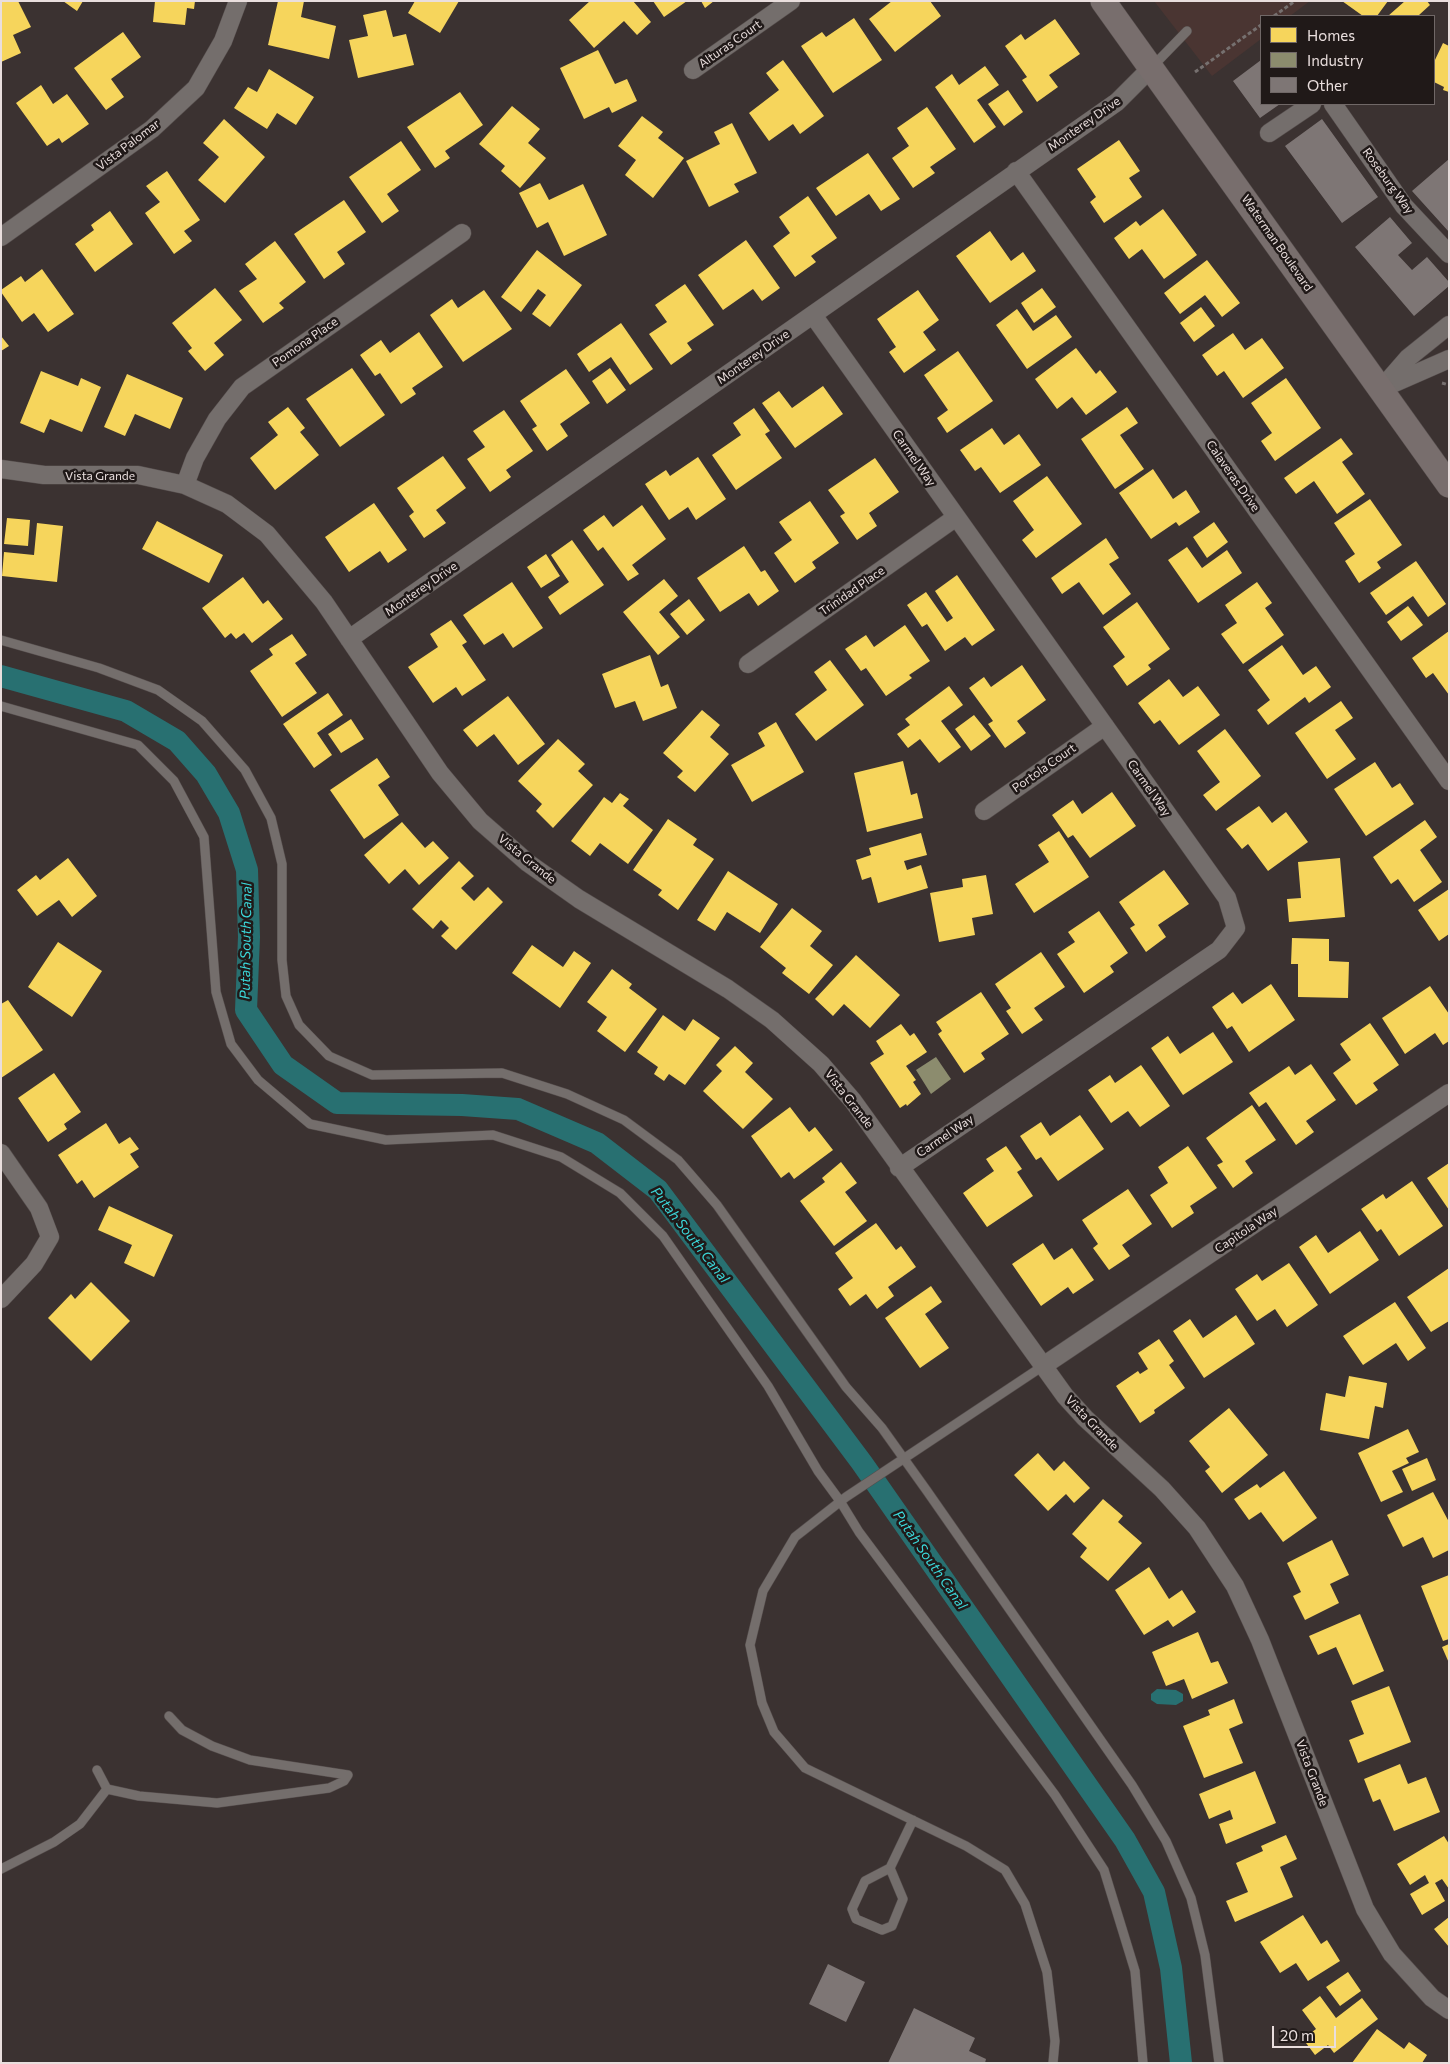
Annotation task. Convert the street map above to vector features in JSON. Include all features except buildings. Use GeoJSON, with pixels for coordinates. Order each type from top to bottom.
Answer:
{"type":"FeatureCollection","features":[{"type":"Feature","properties":{"kind":"main road","name":"Waterman Boulevard"},"geometry":{"type":"LineString","coordinates":[[1103,1],[1449,485]]}},
{"type":"Feature","properties":{"kind":"street","name":"Vista Palomar"},"geometry":{"type":"LineString","coordinates":[[1,237],[152,129],[196,88],[223,41],[238,1]]}},
{"type":"Feature","properties":{"kind":"street","name":"Alturas Court"},"geometry":{"type":"LineString","coordinates":[[693,70],[791,1]]}},
{"type":"Feature","properties":{"kind":"street","name":"Monterey Drive"},"geometry":{"type":"LineString","coordinates":[[349,638],[1116,102],[1151,68]]}},
{"type":"Feature","properties":{"kind":"street"},"geometry":{"type":"LineString","coordinates":[[1269,133],[1311,105]]}},
{"type":"Feature","properties":{"kind":"street","name":"Roseburg Way"},"geometry":{"type":"LineString","coordinates":[[1334,105],[1404,206],[1449,254]]}},
{"type":"Feature","properties":{"kind":"street","name":"Calaveras Drive"},"geometry":{"type":"LineString","coordinates":[[1016,171],[1449,781]]}},
{"type":"Feature","properties":{"kind":"street","name":"Pomona Place"},"geometry":{"type":"LineString","coordinates":[[185,485],[195,458],[217,419],[242,388],[462,232]]}},
{"type":"Feature","properties":{"kind":"street","name":"Carmel Way"},"geometry":{"type":"LineString","coordinates":[[813,315],[1227,898],[1236,928],[1218,950],[900,1168]]}},
{"type":"Feature","properties":{"kind":"street"},"geometry":{"type":"LineString","coordinates":[[1381,389],[1408,358],[1449,325]]}},
{"type":"Feature","properties":{"kind":"street"},"geometry":{"type":"LineString","coordinates":[[1381,389],[1449,360]]}},
{"type":"Feature","properties":{"kind":"street","name":"Vista Grande"},"geometry":{"type":"LineString","coordinates":[[1,469],[44,475],[138,475],[185,485],[227,504],[267,534],[324,602],[440,773],[480,820],[528,863],[579,898],[728,989],[772,1020],[821,1064],[853,1101],[1043,1366],[1085,1418],[1162,1489],[1197,1528],[1235,1586],[1260,1640],[1365,1909],[1392,1954],[1432,1998],[1449,2010]]}},
{"type":"Feature","properties":{"kind":"street","name":"Trinidad Place"},"geometry":{"type":"LineString","coordinates":[[748,664],[956,518]]}},
{"type":"Feature","properties":{"kind":"street","name":"Portola Court"},"geometry":{"type":"LineString","coordinates":[[984,811],[1105,726]]}},
{"type":"Feature","properties":{"kind":"street","name":"Capitola Way"},"geometry":{"type":"LineString","coordinates":[[1043,1366],[1449,1093]]}},
{"type":"Feature","properties":{"kind":"street"},"geometry":{"type":"LineString","coordinates":[[1,1153],[39,1208],[50,1237],[34,1264],[1,1299]]}},
{"type":"Feature","properties":{"kind":"lane"},"geometry":{"type":"LineString","coordinates":[[1151,68],[1187,31]]}},
{"type":"Feature","properties":{"kind":"lane"},"geometry":{"type":"LineString","coordinates":[[1,640],[99,668],[158,690],[202,721],[244,770],[271,818],[282,864],[282,960],[286,996],[299,1025],[329,1056],[372,1075],[443,1072],[502,1073],[568,1094],[624,1120],[678,1160],[717,1205],[846,1387],[882,1428],[904,1458],[1132,1784],[1166,1841],[1191,1898],[1206,1955],[1219,2063]]}},
{"type":"Feature","properties":{"kind":"lane"},"geometry":{"type":"LineString","coordinates":[[1,706],[138,745],[174,781],[204,837],[216,992],[231,1044],[258,1080],[310,1124],[386,1140],[493,1135],[562,1157],[620,1193],[663,1236],[768,1386],[818,1471],[843,1499],[859,1532],[1055,1795],[1104,1870],[1135,1971],[1143,2063]]}},
{"type":"Feature","properties":{"kind":"lane"},"geometry":{"type":"LineString","coordinates":[[1043,1366],[843,1499],[795,1537],[763,1590],[750,1645],[762,1703],[774,1732],[805,1768],[966,1846],[1005,1870],[1025,1904],[1047,1972],[1055,2041],[1053,2063]]}},
{"type":"Feature","properties":{"kind":"lane"},"geometry":{"type":"LineString","coordinates":[[107,1789],[140,1796],[217,1803],[329,1788],[344,1781],[348,1775],[250,1760],[212,1746],[182,1730],[169,1716]]}},
{"type":"Feature","properties":{"kind":"lane"},"geometry":{"type":"LineString","coordinates":[[97,1770],[107,1789]]}},
{"type":"Feature","properties":{"kind":"lane"},"geometry":{"type":"LineString","coordinates":[[1,1869],[54,1842],[80,1824],[107,1789]]}},
{"type":"Feature","properties":{"kind":"lane"},"geometry":{"type":"LineString","coordinates":[[890,1868],[903,1899],[892,1926],[882,1930],[856,1919],[852,1909],[864,1881],[890,1868],[913,1820]]}},
{"type":"Feature","properties":{"kind":"path"},"geometry":{"type":"LineString","coordinates":[[1275,15],[1295,1]]}},
{"type":"Feature","properties":{"kind":"path"},"geometry":{"type":"LineString","coordinates":[[1195,72],[1260,26]]}},
{"type":"Feature","properties":{"kind":"shaded area"},"geometry":{"type":"Polygon","coordinates":[[[1154,1],[1310,1],[1291,15],[1260,15],[1260,40],[1212,76],[1154,1]]]}},
{"type":"Feature","properties":{"kind":"water"},"geometry":{"type":"Polygon","coordinates":[[[1157,1689],[1176,1690],[1183,1694],[1183,1701],[1176,1705],[1157,1704],[1151,1700],[1151,1694],[1157,1689]]]}},
{"type":"Feature","properties":{"kind":"waterway","name":"Putah South Canal"},"geometry":{"type":"LineString","coordinates":[[1,676],[126,711],[177,741],[206,774],[229,813],[247,870],[249,937],[246,1010],[283,1065],[337,1103],[462,1105],[518,1109],[597,1143],[658,1190],[862,1463],[1125,1840],[1154,1892],[1171,1968],[1181,2063]]}}]}
